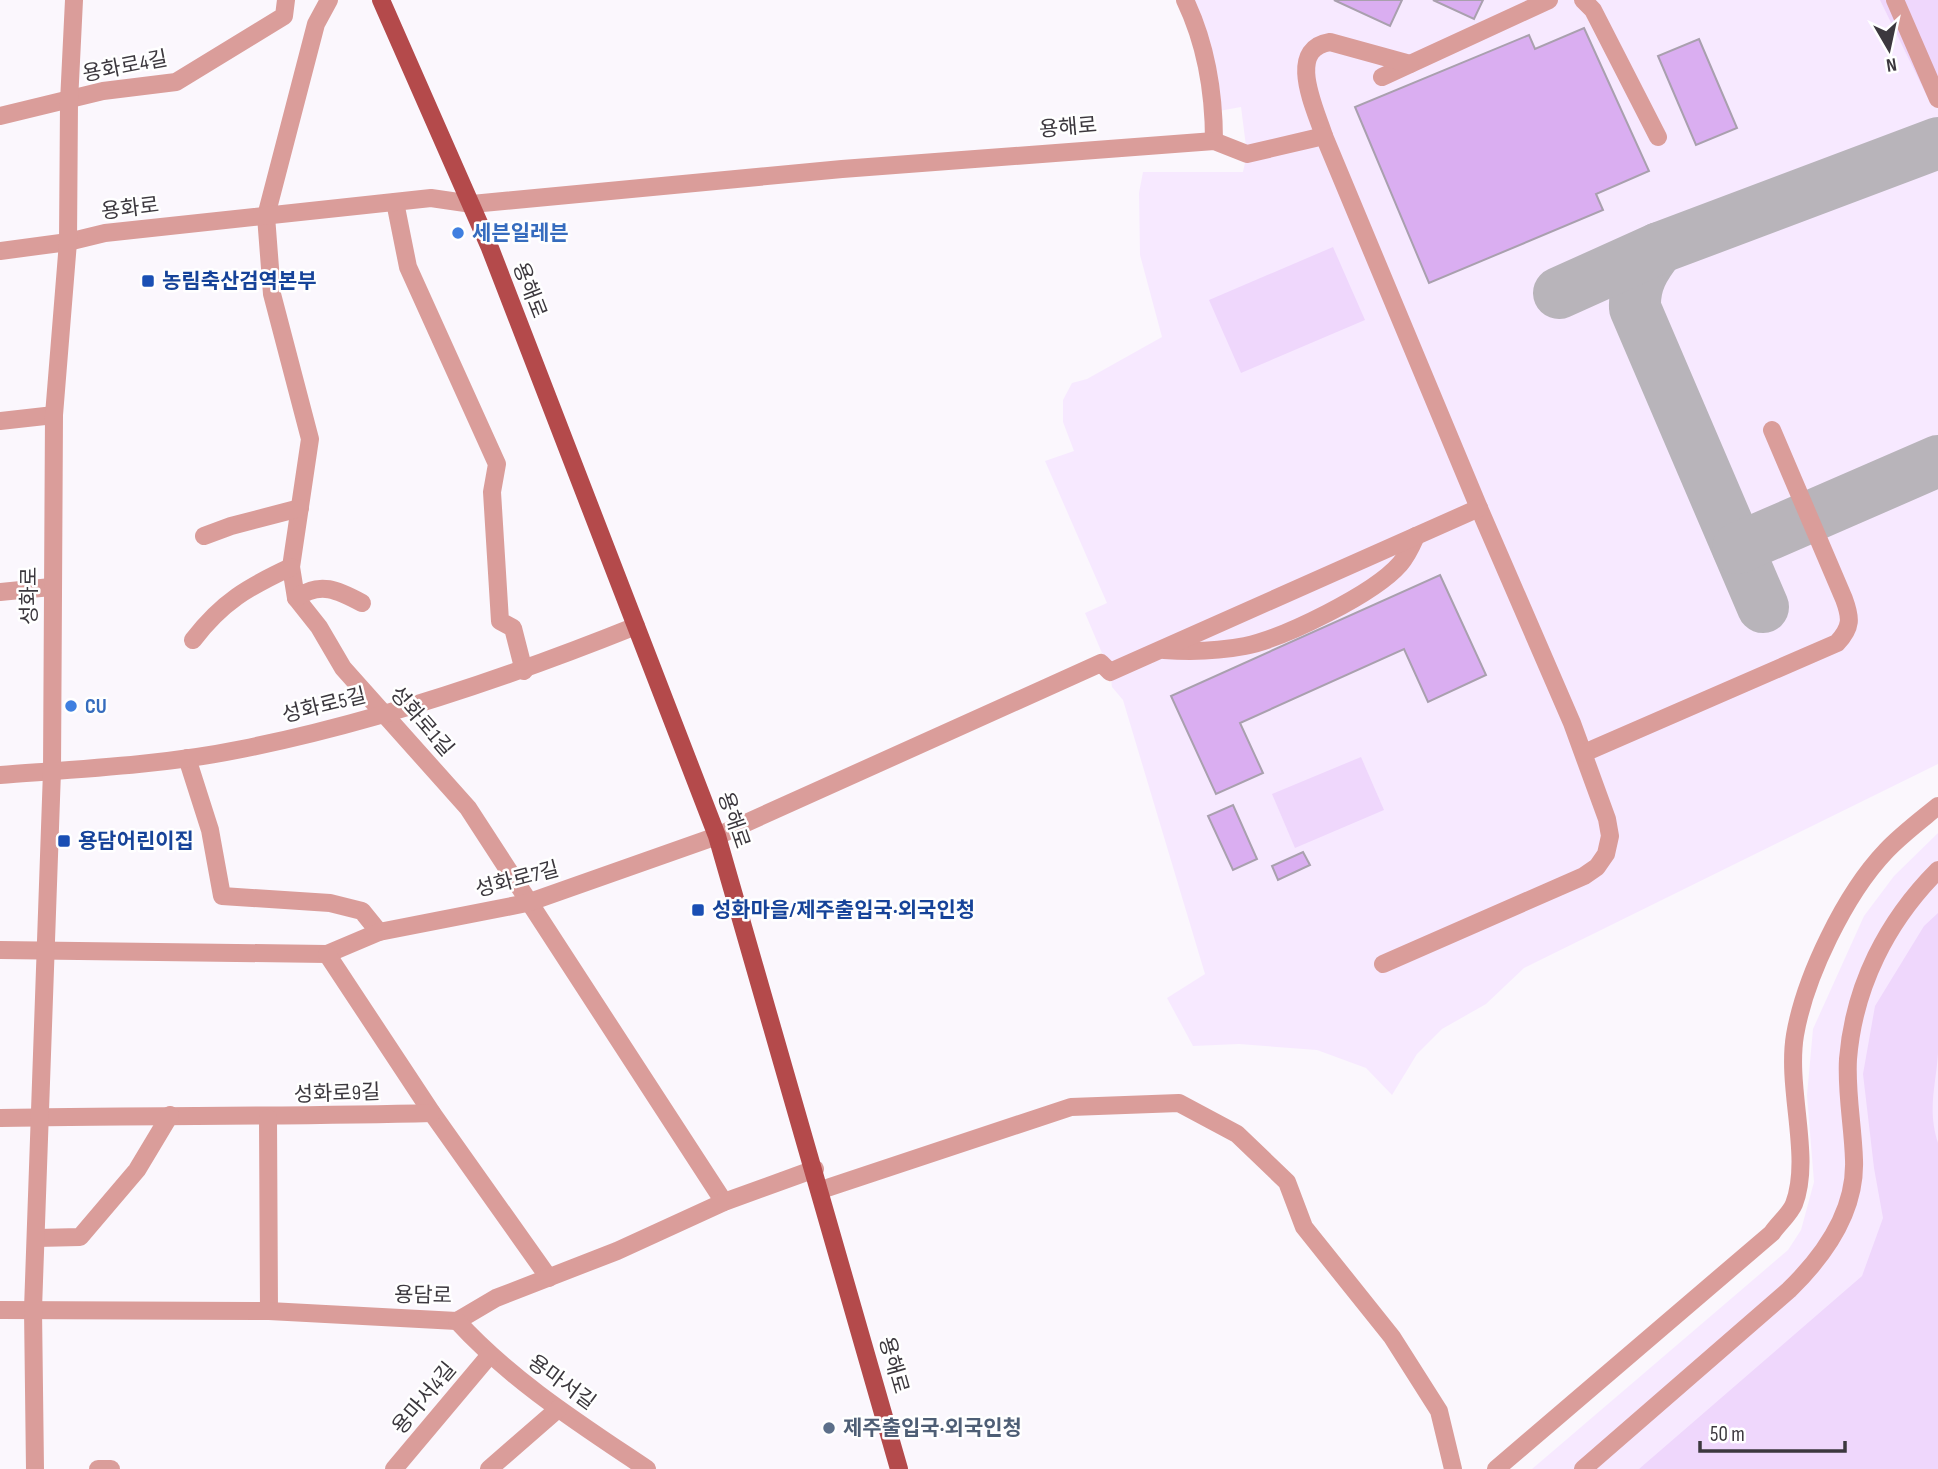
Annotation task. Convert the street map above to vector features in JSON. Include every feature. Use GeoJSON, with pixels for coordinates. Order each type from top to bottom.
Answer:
{"type":"FeatureCollection","features":[{"type":"Feature","properties":{"kind":"main road","name":"용해로"},"geometry":{"type":"LineString","coordinates":[[381,0],[472,204],[717,836],[900,1469]]}},
{"type":"Feature","properties":{"kind":"street","name":"용화로4길"},"geometry":{"type":"LineString","coordinates":[[68,242],[69,102],[74,0]]}},
{"type":"Feature","properties":{"kind":"street","name":"용화로4길"},"geometry":{"type":"LineString","coordinates":[[0,116],[69,102],[103,91],[176,82],[284,16],[286,0]]}},
{"type":"Feature","properties":{"kind":"street"},"geometry":{"type":"LineString","coordinates":[[1185,0],[1205,56],[1214,97],[1214,141]]}},
{"type":"Feature","properties":{"kind":"street"},"geometry":{"type":"LineString","coordinates":[[1382,78],[1549,0]]}},
{"type":"Feature","properties":{"kind":"street"},"geometry":{"type":"LineString","coordinates":[[1583,0],[1593,10],[1658,137]]}},
{"type":"Feature","properties":{"kind":"street"},"geometry":{"type":"LineString","coordinates":[[1895,0],[1938,99]]}},
{"type":"Feature","properties":{"kind":"street"},"geometry":{"type":"LineString","coordinates":[[266,216],[324,2]]}},
{"type":"Feature","properties":{"kind":"street"},"geometry":{"type":"LineString","coordinates":[[1383,964],[1584,876],[1597,867],[1606,854],[1610,836],[1607,819],[1584,753],[1324,136],[1306,75],[1306,61],[1312,50],[1330,41],[1410,64]]}},
{"type":"Feature","properties":{"kind":"street","name":"용해로"},"geometry":{"type":"LineString","coordinates":[[472,204],[856,168],[1214,141],[1247,154],[1324,136]]}},
{"type":"Feature","properties":{"kind":"street","name":"용화로"},"geometry":{"type":"LineString","coordinates":[[0,251],[68,242],[105,233],[431,198],[472,204]]}},
{"type":"Feature","properties":{"kind":"street"},"geometry":{"type":"LineString","coordinates":[[395,202],[408,267],[497,464],[492,492],[500,621],[513,628],[524,671]]}},
{"type":"Feature","properties":{"kind":"street","name":"성화로1길"},"geometry":{"type":"LineString","coordinates":[[266,216],[272,295],[310,439],[291,567],[296,598],[319,627],[343,668],[386,713],[468,808],[527,903],[724,1202]]}},
{"type":"Feature","properties":{"kind":"street","name":"성화로"},"geometry":{"type":"LineString","coordinates":[[35,1469],[33,1309],[42,1117],[43,951],[52,771],[54,415],[68,242]]}},
{"type":"Feature","properties":{"kind":"street"},"geometry":{"type":"LineString","coordinates":[[0,421],[54,415]]}},
{"type":"Feature","properties":{"kind":"street"},"geometry":{"type":"LineString","coordinates":[[1584,753],[1837,643],[1848,631],[1851,618],[1844,599],[1772,430]]}},
{"type":"Feature","properties":{"kind":"street"},"geometry":{"type":"LineString","coordinates":[[204,536],[300,508]]}},
{"type":"Feature","properties":{"kind":"street"},"geometry":{"type":"LineString","coordinates":[[1161,649],[1479,508]]}},
{"type":"Feature","properties":{"kind":"street"},"geometry":{"type":"LineString","coordinates":[[1161,649],[1213,650],[1265,640],[1378,583],[1402,562],[1416,536]]}},
{"type":"Feature","properties":{"kind":"street"},"geometry":{"type":"LineString","coordinates":[[192,640],[212,614],[244,589],[291,567]]}},
{"type":"Feature","properties":{"kind":"street"},"geometry":{"type":"LineString","coordinates":[[0,592],[51,587]]}},
{"type":"Feature","properties":{"kind":"street"},"geometry":{"type":"LineString","coordinates":[[296,598],[310,588],[339,590],[362,603]]}},
{"type":"Feature","properties":{"kind":"street","name":"성화로5길"},"geometry":{"type":"LineString","coordinates":[[0,775],[187,758],[242,749],[386,713],[524,671],[636,626]]}},
{"type":"Feature","properties":{"kind":"street","name":"성화로7길"},"geometry":{"type":"LineString","coordinates":[[43,951],[327,954],[379,932],[527,903],[717,836],[1101,663],[1110,672],[1161,649]]}},
{"type":"Feature","properties":{"kind":"street"},"geometry":{"type":"LineString","coordinates":[[187,758],[209,830],[222,896],[330,903],[362,911],[379,932]]}},
{"type":"Feature","properties":{"kind":"street"},"geometry":{"type":"LineString","coordinates":[[1496,1469],[1772,1233],[1793,1205],[1802,1167],[1793,1101],[1795,1036],[1815,969],[1851,899],[1885,852],[1938,806]]}},
{"type":"Feature","properties":{"kind":"street"},"geometry":{"type":"LineString","coordinates":[[1583,1469],[1789,1290],[1814,1265],[1828,1246],[1848,1203],[1852,1182],[1854,1161],[1848,1059],[1860,997],[1873,961],[1904,907],[1938,870]]}},
{"type":"Feature","properties":{"kind":"street"},"geometry":{"type":"LineString","coordinates":[[0,950],[43,951]]}},
{"type":"Feature","properties":{"kind":"street"},"geometry":{"type":"LineString","coordinates":[[327,954],[432,1113],[549,1278]]}},
{"type":"Feature","properties":{"kind":"street"},"geometry":{"type":"LineString","coordinates":[[821,1190],[1071,1107],[1179,1103],[1237,1135],[1287,1182],[1304,1227],[1392,1337],[1439,1411],[1453,1469]]}},
{"type":"Feature","properties":{"kind":"street","name":"성화로9길"},"geometry":{"type":"LineString","coordinates":[[0,1118],[170,1115],[268,1118],[432,1113]]}},
{"type":"Feature","properties":{"kind":"street"},"geometry":{"type":"LineString","coordinates":[[37,1238],[80,1237],[137,1170],[170,1115]]}},
{"type":"Feature","properties":{"kind":"street"},"geometry":{"type":"LineString","coordinates":[[268,1118],[269,1311]]}},
{"type":"Feature","properties":{"kind":"street","name":"용담로"},"geometry":{"type":"LineString","coordinates":[[0,1310],[269,1311],[457,1321],[496,1298],[549,1278],[724,1202],[815,1169]]}},
{"type":"Feature","properties":{"kind":"street","name":"용마서길"},"geometry":{"type":"LineString","coordinates":[[457,1321],[489,1356],[558,1409],[647,1469]]}},
{"type":"Feature","properties":{"kind":"street","name":"용마서4길"},"geometry":{"type":"LineString","coordinates":[[394,1469],[489,1356]]}},
{"type":"Feature","properties":{"kind":"street"},"geometry":{"type":"LineString","coordinates":[[489,1469],[558,1409]]}},
{"type":"Feature","properties":{"kind":"street"},"geometry":{"type":"LineString","coordinates":[[98,1469],[111,1469]]}},
{"type":"Feature","properties":{"kind":"shaded area"},"geometry":{"type":"Polygon","coordinates":[[[1188,0],[1938,0],[1938,764],[1524,968],[1486,1004],[1442,1029],[1417,1054],[1392,1095],[1366,1068],[1317,1050],[1239,1044],[1193,1046],[1167,998],[1205,974],[1123,700],[1112,687],[1110,672],[1085,613],[1107,603],[1045,461],[1074,451],[1063,422],[1063,400],[1072,383],[1087,379],[1162,337],[1140,255],[1139,193],[1143,172],[1243,172],[1247,154],[1241,107],[1219,111],[1188,0]]]}},
{"type":"Feature","properties":{"kind":"shaded area"},"geometry":{"type":"Polygon","coordinates":[[[1880,0],[1938,0],[1938,91],[1927,96],[1880,0]]]}},
{"type":"Feature","properties":{"kind":"shaded area"},"geometry":{"type":"Polygon","coordinates":[[[1333,247],[1365,320],[1241,373],[1209,300],[1333,247]]]}},
{"type":"Feature","properties":{"kind":"shaded area"},"geometry":{"type":"Polygon","coordinates":[[[1361,757],[1384,810],[1295,848],[1272,794],[1361,757]]]}},
{"type":"Feature","properties":{"kind":"shaded area"},"geometry":{"type":"Polygon","coordinates":[[[1938,833],[1938,1469],[1532,1469],[1788,1250],[1801,1230],[1814,1182],[1807,1095],[1813,1029],[1864,916],[1894,876],[1938,833]]]}},
{"type":"Feature","properties":{"kind":"shaded area"},"geometry":{"type":"Polygon","coordinates":[[[1938,913],[1938,1053],[1933,1119],[1938,1143],[1938,1469],[1639,1469],[1862,1276],[1883,1218],[1863,1074],[1875,1006],[1924,926],[1938,913]]]}},
{"type":"Feature","properties":{"kind":"building"},"geometry":{"type":"Polygon","coordinates":[[[1334,0],[1402,0],[1390,26],[1334,0]]]}},
{"type":"Feature","properties":{"kind":"building"},"geometry":{"type":"Polygon","coordinates":[[[1433,0],[1483,0],[1474,19],[1433,0]]]}},
{"type":"Feature","properties":{"kind":"building"},"geometry":{"type":"Polygon","coordinates":[[[1584,28],[1649,171],[1596,194],[1603,210],[1429,283],[1355,107],[1529,35],[1535,49],[1584,28]]]}},
{"type":"Feature","properties":{"kind":"building"},"geometry":{"type":"Polygon","coordinates":[[[1699,39],[1737,128],[1696,145],[1658,56],[1699,39]]]}},
{"type":"Feature","properties":{"kind":"building"},"geometry":{"type":"Polygon","coordinates":[[[1440,575],[1486,675],[1428,702],[1404,649],[1240,723],[1263,773],[1216,794],[1171,696],[1440,575]]]}},
{"type":"Feature","properties":{"kind":"building"},"geometry":{"type":"Polygon","coordinates":[[[1233,805],[1257,859],[1233,870],[1208,816],[1233,805]]]}},
{"type":"Feature","properties":{"kind":"building"},"geometry":{"type":"Polygon","coordinates":[[[1303,852],[1310,865],[1278,880],[1272,866],[1303,852]]]}},
{"type":"Feature","properties":{"kind":"taxiway"},"geometry":{"type":"LineString","coordinates":[[1559,293],[1659,248],[1938,143]]}},
{"type":"Feature","properties":{"kind":"taxiway"},"geometry":{"type":"LineString","coordinates":[[1659,248],[1641,276],[1636,291],[1635,308],[1763,607]]}},
{"type":"Feature","properties":{"kind":"taxiway"},"geometry":{"type":"LineString","coordinates":[[1738,548],[1938,461]]}},
{"type":"Feature","properties":{"kind":"place","name":"세븐일레븐"},"geometry":{"type":"Point","coordinates":[458,233]}},
{"type":"Feature","properties":{"kind":"place","name":"농림축산검역본부"},"geometry":{"type":"Point","coordinates":[148,281]}},
{"type":"Feature","properties":{"kind":"place","name":"CU"},"geometry":{"type":"Point","coordinates":[71,706]}},
{"type":"Feature","properties":{"kind":"place","name":"용담어린이집"},"geometry":{"type":"Point","coordinates":[64,841]}},
{"type":"Feature","properties":{"kind":"place","name":"성화마을/제주출입국·외국인청"},"geometry":{"type":"Point","coordinates":[698,910]}},
{"type":"Feature","properties":{"kind":"place","name":"제주출입국·외국인청"},"geometry":{"type":"Point","coordinates":[829,1428]}}]}
